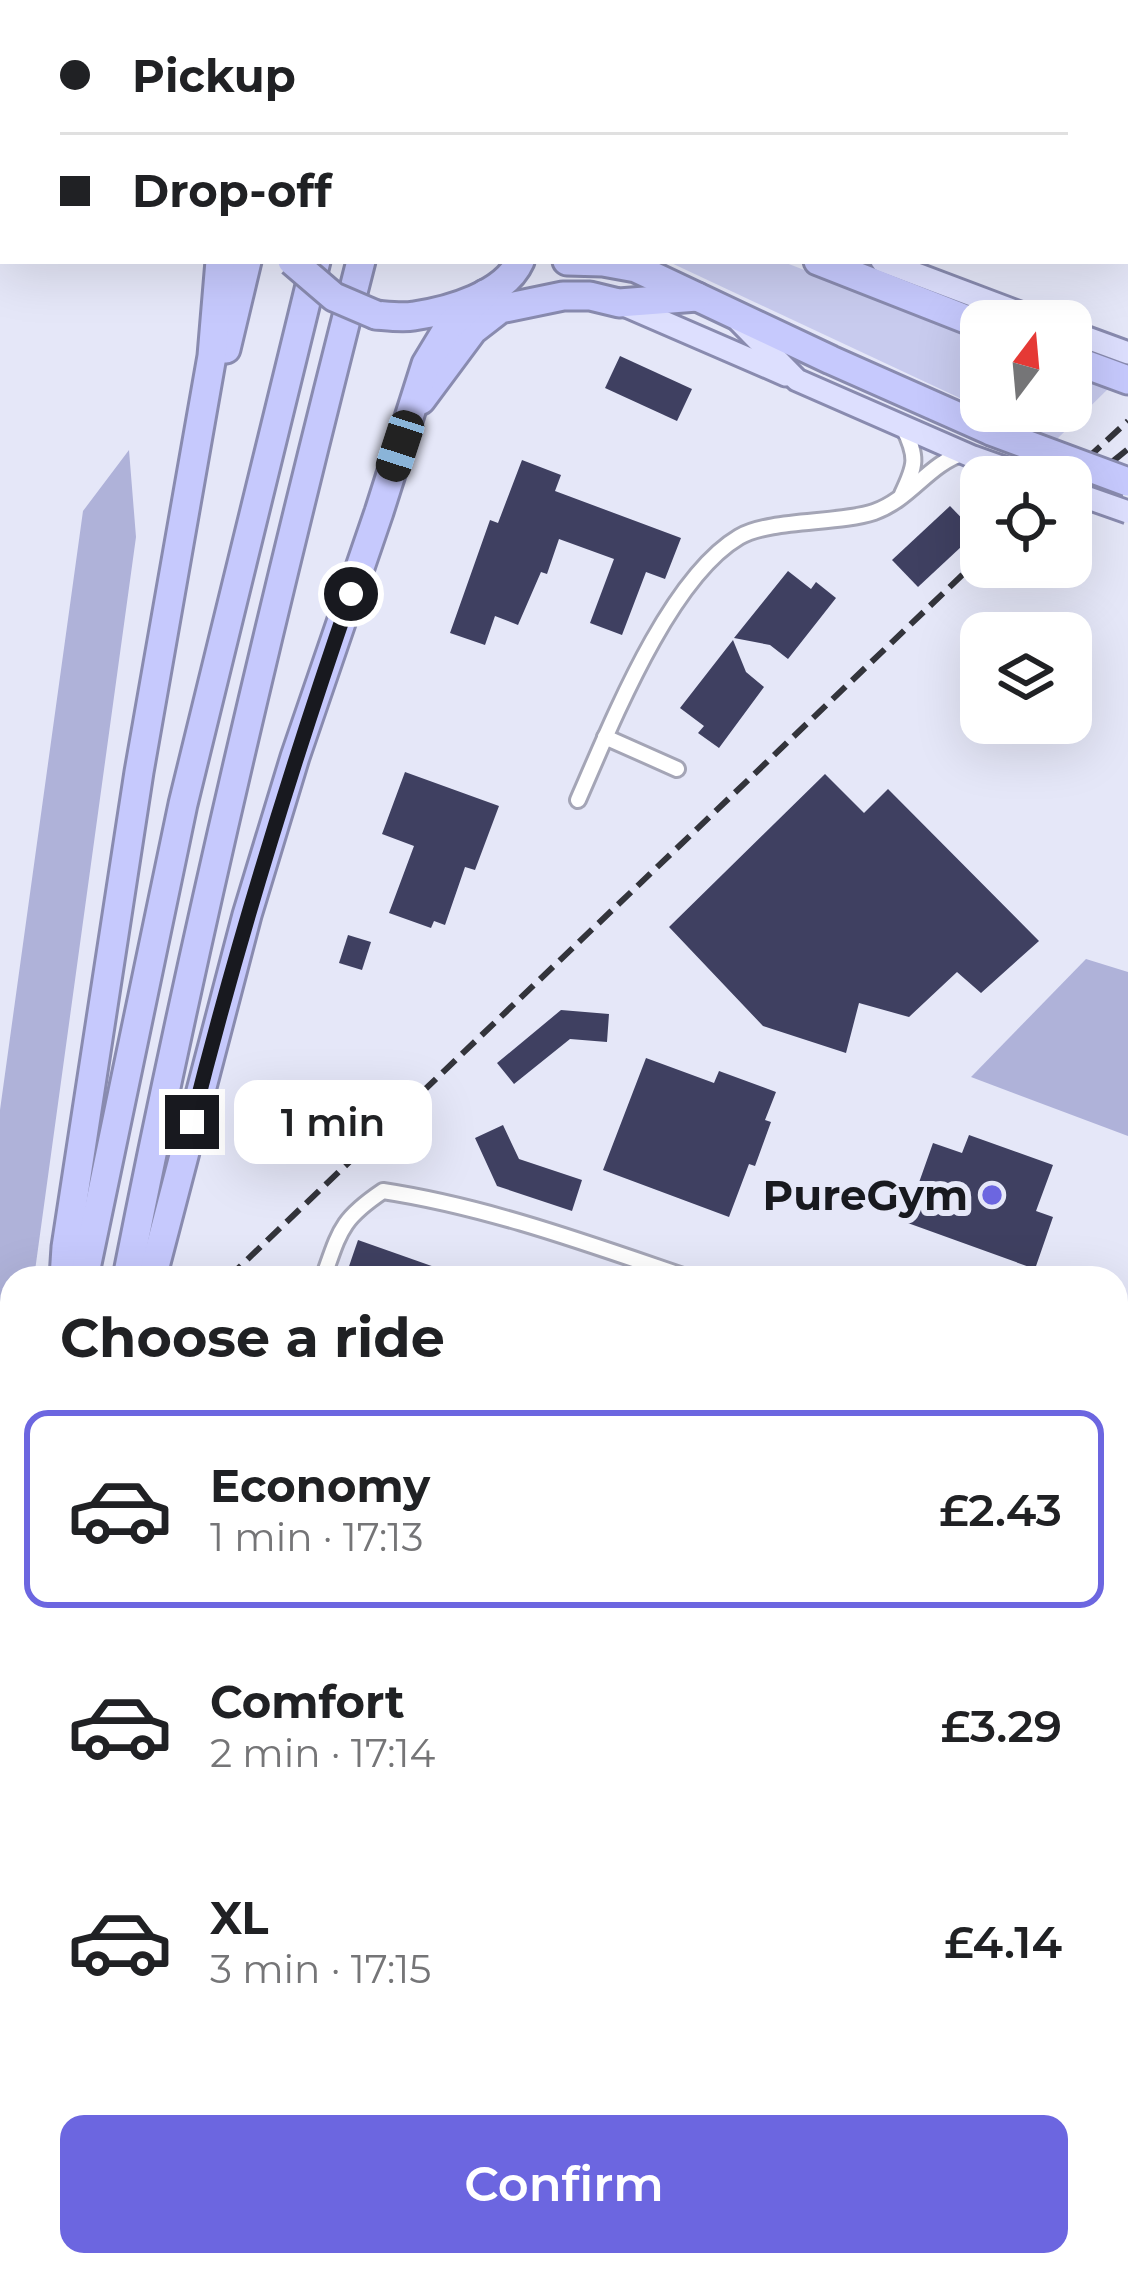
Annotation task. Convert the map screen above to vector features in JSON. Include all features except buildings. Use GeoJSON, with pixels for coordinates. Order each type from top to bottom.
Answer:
{"type":"FeatureCollection","features":[{"type":"Feature","properties":{"kind":"highway"},"geometry":{"type":"LineString","coordinates":[[65,1266],[136,794],[212,356],[233,264]]}},
{"type":"Feature","properties":{"kind":"highway"},"geometry":{"type":"LineString","coordinates":[[296,264],[334,297],[376,315],[412,316],[485,294]]}},
{"type":"Feature","properties":{"kind":"highway"},"geometry":{"type":"LineString","coordinates":[[87,1266],[183,804],[315,264]]}},
{"type":"Feature","properties":{"kind":"highway"},"geometry":{"type":"LineString","coordinates":[[129,1266],[168,1070],[303,488],[360,264]]}},
{"type":"Feature","properties":{"kind":"highway"},"geometry":{"type":"LineString","coordinates":[[614,264],[636,268],[991,431],[1128,482]]}},
{"type":"Feature","properties":{"kind":"highway"},"geometry":{"type":"LineString","coordinates":[[826,264],[960,317]]}},
{"type":"Feature","properties":{"kind":"highway"},"geometry":{"type":"LineString","coordinates":[[155,1266],[261,870],[410,414],[449,326],[518,266]]}},
{"type":"Feature","properties":{"kind":"highway"},"geometry":{"type":"LineString","coordinates":[[434,368],[500,309],[563,296],[620,303],[714,303]]}},
{"type":"Feature","properties":{"kind":"highway"},"geometry":{"type":"LineString","coordinates":[[1092,367],[1128,380]]}},
{"type":"Feature","properties":{"kind":"main road"},"geometry":{"type":"LineString","coordinates":[[890,264],[985,300]]}},
{"type":"Feature","properties":{"kind":"main road"},"geometry":{"type":"LineString","coordinates":[[620,303],[969,455]]}},
{"type":"Feature","properties":{"kind":"main road"},"geometry":{"type":"LineString","coordinates":[[714,303],[797,380]]}},
{"type":"Feature","properties":{"kind":"main road"},"geometry":{"type":"LineString","coordinates":[[1092,340],[1128,353]]}},
{"type":"Feature","properties":{"kind":"main road"},"geometry":{"type":"LineString","coordinates":[[1092,499],[1128,512]]}},
{"type":"Feature","properties":{"kind":"street"},"geometry":{"type":"LineString","coordinates":[[899,498],[914,467],[914,447],[903,427]]}},
{"type":"Feature","properties":{"kind":"street"},"geometry":{"type":"LineString","coordinates":[[578,800],[654,640],[678,598],[714,558],[739,536],[758,530],[873,512],[919,485],[945,459],[969,455]]}},
{"type":"Feature","properties":{"kind":"street"},"geometry":{"type":"LineString","coordinates":[[605,737],[677,769]]}},
{"type":"Feature","properties":{"kind":"street"},"geometry":{"type":"LineString","coordinates":[[327,1266],[340,1227],[383,1191],[552,1232],[653,1266]]}},
{"type":"Feature","properties":{"kind":"shaded area"},"geometry":{"type":"Polygon","coordinates":[[[673,264],[789,264],[960,330],[960,398],[673,264]]]}},
{"type":"Feature","properties":{"kind":"shaded area"},"geometry":{"type":"Polygon","coordinates":[[[1092,379],[1111,386],[1092,405],[1092,379]]]}},
{"type":"Feature","properties":{"kind":"shaded area"},"geometry":{"type":"Polygon","coordinates":[[[1035,432],[1064,432],[1055,441],[1035,432]]]}},
{"type":"Feature","properties":{"kind":"shaded area"},"geometry":{"type":"Polygon","coordinates":[[[129,450],[136,537],[36,1266],[0,1266],[0,1110],[83,511],[129,450]]]}},
{"type":"Feature","properties":{"kind":"shaded area"},"geometry":{"type":"Polygon","coordinates":[[[1086,959],[1128,972],[1128,1136],[971,1077],[1086,959]]]}},
{"type":"Feature","properties":{"kind":"railway"},"geometry":{"type":"LineString","coordinates":[[1090,456],[1128,421]]}},
{"type":"Feature","properties":{"kind":"railway"},"geometry":{"type":"LineString","coordinates":[[1092,478],[1128,449]]}},
{"type":"Feature","properties":{"kind":"railway"},"geometry":{"type":"LineString","coordinates":[[241,1266],[960,577]]}},
{"type":"Feature","properties":{"kind":"place","name":"PureGym"},"geometry":{"type":"Point","coordinates":[992,1195]}},
{"type":"Feature","properties":{"kind":"route"},"geometry":{"type":"LineString","coordinates":[[192,1122],[247,915],[351,594]]}}]}
